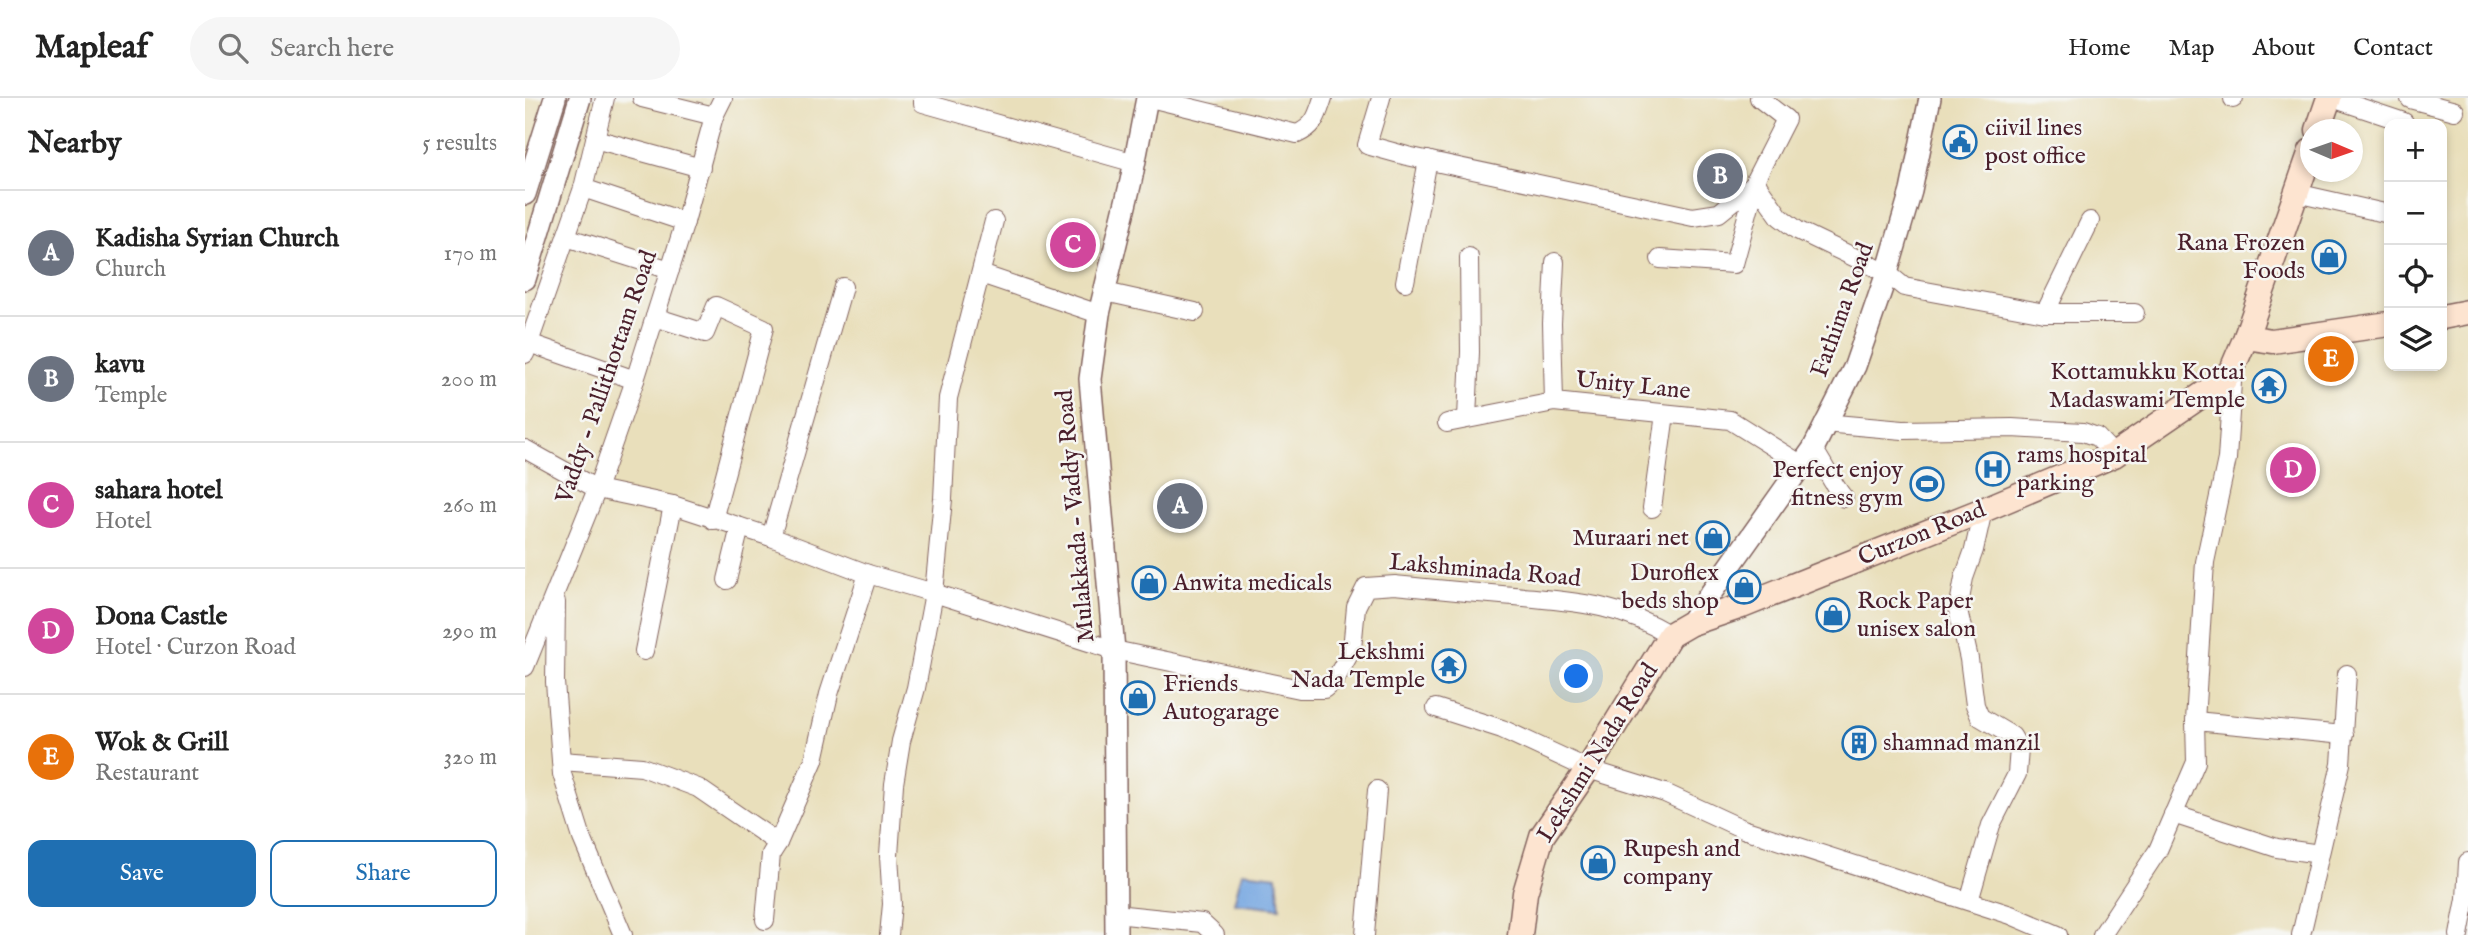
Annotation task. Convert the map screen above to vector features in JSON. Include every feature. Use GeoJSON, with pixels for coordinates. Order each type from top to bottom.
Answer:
{"type":"FeatureCollection","features":[{"type":"Feature","properties":{"kind":"main road"},"geometry":{"type":"LineString","coordinates":[[2322,119],[2331,98]]}},
{"type":"Feature","properties":{"kind":"main road","name":"Curzon Road"},"geometry":{"type":"LineString","coordinates":[[1679,630],[1983,510],[2114,455],[2224,380],[2246,337],[2300,180]]}},
{"type":"Feature","properties":{"kind":"main road"},"geometry":{"type":"LineString","coordinates":[[2246,337],[2272,341],[2384,325]]}},
{"type":"Feature","properties":{"kind":"main road","name":"Lekshmi Nada Road"},"geometry":{"type":"LineString","coordinates":[[1520,935],[1525,893],[1542,836],[1679,630]]}},
{"type":"Feature","properties":{"kind":"street"},"geometry":{"type":"LineString","coordinates":[[525,194],[555,98]]}},
{"type":"Feature","properties":{"kind":"street"},"geometry":{"type":"LineString","coordinates":[[525,279],[580,98]]}},
{"type":"Feature","properties":{"kind":"street"},"geometry":{"type":"LineString","coordinates":[[605,98],[583,188],[527,348],[635,380]]}},
{"type":"Feature","properties":{"kind":"street"},"geometry":{"type":"LineString","coordinates":[[642,98],[714,116]]}},
{"type":"Feature","properties":{"kind":"street","name":"Vaddy - Pallithottam Road"},"geometry":{"type":"LineString","coordinates":[[525,667],[597,489],[635,380],[685,222],[714,116],[723,98]]}},
{"type":"Feature","properties":{"kind":"street"},"geometry":{"type":"LineString","coordinates":[[923,98],[923,103],[1135,163]]}},
{"type":"Feature","properties":{"kind":"street"},"geometry":{"type":"LineString","coordinates":[[1149,98],[1297,134],[1308,130],[1316,119],[1323,98]]}},
{"type":"Feature","properties":{"kind":"street","name":"Mulakkada - Vaddy Road"},"geometry":{"type":"LineString","coordinates":[[1116,925],[1114,650],[1090,379],[1100,314],[1149,98]]}},
{"type":"Feature","properties":{"kind":"street"},"geometry":{"type":"LineString","coordinates":[[1381,98],[1367,145],[1428,160],[1693,218],[1719,213],[1756,183]]}},
{"type":"Feature","properties":{"kind":"street"},"geometry":{"type":"LineString","coordinates":[[1660,259],[1734,264],[1756,178],[1786,118],[1759,98]]}},
{"type":"Feature","properties":{"kind":"street","name":"Fathima Road"},"geometry":{"type":"LineString","coordinates":[[1679,630],[1807,457],[1854,366],[1887,273],[1911,191],[1930,98]]}},
{"type":"Feature","properties":{"kind":"street"},"geometry":{"type":"LineString","coordinates":[[2331,98],[2392,119]]}},
{"type":"Feature","properties":{"kind":"street"},"geometry":{"type":"LineString","coordinates":[[2405,119],[2410,99],[2455,111]]}},
{"type":"Feature","properties":{"kind":"street"},"geometry":{"type":"LineString","coordinates":[[595,139],[701,168]]}},
{"type":"Feature","properties":{"kind":"street"},"geometry":{"type":"LineString","coordinates":[[1405,282],[1428,160]]}},
{"type":"Feature","properties":{"kind":"street"},"geometry":{"type":"LineString","coordinates":[[1756,183],[1780,217],[1797,230],[1887,273],[1904,287],[2045,313],[2135,313]]}},
{"type":"Feature","properties":{"kind":"street"},"geometry":{"type":"LineString","coordinates":[[583,188],[685,222]]}},
{"type":"Feature","properties":{"kind":"street"},"geometry":{"type":"LineString","coordinates":[[2295,193],[2384,213]]}},
{"type":"Feature","properties":{"kind":"street"},"geometry":{"type":"LineString","coordinates":[[889,935],[892,904],[889,855],[894,783],[934,593],[943,499],[948,398],[994,221]]}},
{"type":"Feature","properties":{"kind":"street"},"geometry":{"type":"LineString","coordinates":[[2045,313],[2090,221]]}},
{"type":"Feature","properties":{"kind":"street"},"geometry":{"type":"LineString","coordinates":[[566,237],[670,270]]}},
{"type":"Feature","properties":{"kind":"street"},"geometry":{"type":"LineString","coordinates":[[1467,418],[1469,257]]}},
{"type":"Feature","properties":{"kind":"street"},"geometry":{"type":"LineString","coordinates":[[1554,402],[1552,323],[1555,262]]}},
{"type":"Feature","properties":{"kind":"street"},"geometry":{"type":"LineString","coordinates":[[981,274],[1100,314]]}},
{"type":"Feature","properties":{"kind":"street"},"geometry":{"type":"LineString","coordinates":[[771,537],[843,287]]}},
{"type":"Feature","properties":{"kind":"street"},"geometry":{"type":"LineString","coordinates":[[1105,292],[1195,312]]}},
{"type":"Feature","properties":{"kind":"street"},"geometry":{"type":"LineString","coordinates":[[655,317],[705,334],[716,306],[764,328],[713,520]]}},
{"type":"Feature","properties":{"kind":"street"},"geometry":{"type":"LineString","coordinates":[[2102,935],[2158,850],[2196,762],[2195,721],[2205,562],[2227,459],[2233,367]]}},
{"type":"Feature","properties":{"kind":"street","name":"Unity Lane"},"geometry":{"type":"LineString","coordinates":[[1447,423],[1554,402],[1730,420],[1807,457]]}},
{"type":"Feature","properties":{"kind":"street"},"geometry":{"type":"LineString","coordinates":[[1652,508],[1665,414]]}},
{"type":"Feature","properties":{"kind":"street"},"geometry":{"type":"LineString","coordinates":[[1824,423],[1903,430],[2012,428],[2083,432],[2097,437],[2114,455]]}},
{"type":"Feature","properties":{"kind":"street"},"geometry":{"type":"LineString","coordinates":[[525,449],[597,489],[673,505],[771,537],[868,575],[1114,650]]}},
{"type":"Feature","properties":{"kind":"street"},"geometry":{"type":"LineString","coordinates":[[1807,457],[1826,466],[1833,486],[1845,498]]}},
{"type":"Feature","properties":{"kind":"street"},"geometry":{"type":"LineString","coordinates":[[644,652],[673,505]]}},
{"type":"Feature","properties":{"kind":"street"},"geometry":{"type":"LineString","coordinates":[[1969,901],[1991,825],[2017,775],[2019,748],[2012,736],[1980,717],[1975,705],[1969,659],[1958,610],[1983,510]]}},
{"type":"Feature","properties":{"kind":"street"},"geometry":{"type":"LineString","coordinates":[[727,580],[740,527]]}},
{"type":"Feature","properties":{"kind":"street"},"geometry":{"type":"LineString","coordinates":[[765,920],[771,854],[814,760],[829,694],[868,575]]}},
{"type":"Feature","properties":{"kind":"street","name":"Lakshminada Road"},"geometry":{"type":"LineString","coordinates":[[1114,650],[1300,689],[1324,689],[1335,680],[1352,649],[1356,607],[1366,587],[1395,585],[1613,608],[1679,630]]}},
{"type":"Feature","properties":{"kind":"street"},"geometry":{"type":"LineString","coordinates":[[556,591],[555,682],[562,774],[582,838],[623,935]]}},
{"type":"Feature","properties":{"kind":"street"},"geometry":{"type":"LineString","coordinates":[[2301,935],[2333,806],[2344,735],[2347,674]]}},
{"type":"Feature","properties":{"kind":"street"},"geometry":{"type":"LineString","coordinates":[[1436,708],[1502,729],[1587,769],[1665,793],[1743,829],[2011,915],[2058,935]]}},
{"type":"Feature","properties":{"kind":"street"},"geometry":{"type":"LineString","coordinates":[[2195,721],[2344,735]]}},
{"type":"Feature","properties":{"kind":"street"},"geometry":{"type":"LineString","coordinates":[[561,761],[642,767],[698,788],[778,843]]}},
{"type":"Feature","properties":{"kind":"street"},"geometry":{"type":"LineString","coordinates":[[1364,935],[1377,790]]}},
{"type":"Feature","properties":{"kind":"street"},"geometry":{"type":"LineString","coordinates":[[2173,814],[2277,848],[2320,855]]}},
{"type":"Feature","properties":{"kind":"street"},"geometry":{"type":"LineString","coordinates":[[2459,935],[2467,899],[2468,862]]}},
{"type":"Feature","properties":{"kind":"street"},"geometry":{"type":"LineString","coordinates":[[1116,925],[1202,923],[1215,935]]}},
{"type":"Feature","properties":{"kind":"water"},"geometry":{"type":"Polygon","coordinates":[[[1242,872],[1277,876],[1280,908],[1234,903],[1242,872]]]}},
{"type":"Feature","properties":{"kind":"place","name":"ciivil lines post office"},"geometry":{"type":"Point","coordinates":[1960,142]}},
{"type":"Feature","properties":{"kind":"place","name":"kavu"},"geometry":{"type":"Point","coordinates":[1720,176]}},
{"type":"Feature","properties":{"kind":"place","name":"sahara hotel"},"geometry":{"type":"Point","coordinates":[1073,245]}},
{"type":"Feature","properties":{"kind":"place","name":"Rana Frozen Foods"},"geometry":{"type":"Point","coordinates":[2329,257]}},
{"type":"Feature","properties":{"kind":"place","name":"Wok & Grill"},"geometry":{"type":"Point","coordinates":[2331,359]}},
{"type":"Feature","properties":{"kind":"place","name":"Kottamukku Kottai Madaswami Temple"},"geometry":{"type":"Point","coordinates":[2269,386]}},
{"type":"Feature","properties":{"kind":"place","name":"rams hospital parking"},"geometry":{"type":"Point","coordinates":[1993,469]}},
{"type":"Feature","properties":{"kind":"place","name":"Dona Castle"},"geometry":{"type":"Point","coordinates":[2293,470]}},
{"type":"Feature","properties":{"kind":"place","name":"Perfect enjoy fitness gym"},"geometry":{"type":"Point","coordinates":[1927,484]}},
{"type":"Feature","properties":{"kind":"place","name":"Kadisha Syrian Church"},"geometry":{"type":"Point","coordinates":[1180,506]}},
{"type":"Feature","properties":{"kind":"place","name":"Muraari net"},"geometry":{"type":"Point","coordinates":[1713,538]}},
{"type":"Feature","properties":{"kind":"place","name":"Anwita medicals"},"geometry":{"type":"Point","coordinates":[1149,583]}},
{"type":"Feature","properties":{"kind":"place","name":"Duroflex beds shop"},"geometry":{"type":"Point","coordinates":[1744,587]}},
{"type":"Feature","properties":{"kind":"place","name":"Rock Paper unisex salon"},"geometry":{"type":"Point","coordinates":[1833,615]}},
{"type":"Feature","properties":{"kind":"place","name":"Lekshmi Nada Temple"},"geometry":{"type":"Point","coordinates":[1449,666]}},
{"type":"Feature","properties":{"kind":"place","name":"Friends Autogarage"},"geometry":{"type":"Point","coordinates":[1138,698]}},
{"type":"Feature","properties":{"kind":"place","name":"shamnad manzil"},"geometry":{"type":"Point","coordinates":[1859,743]}},
{"type":"Feature","properties":{"kind":"place","name":"Rupesh and company"},"geometry":{"type":"Point","coordinates":[1598,863]}}]}
